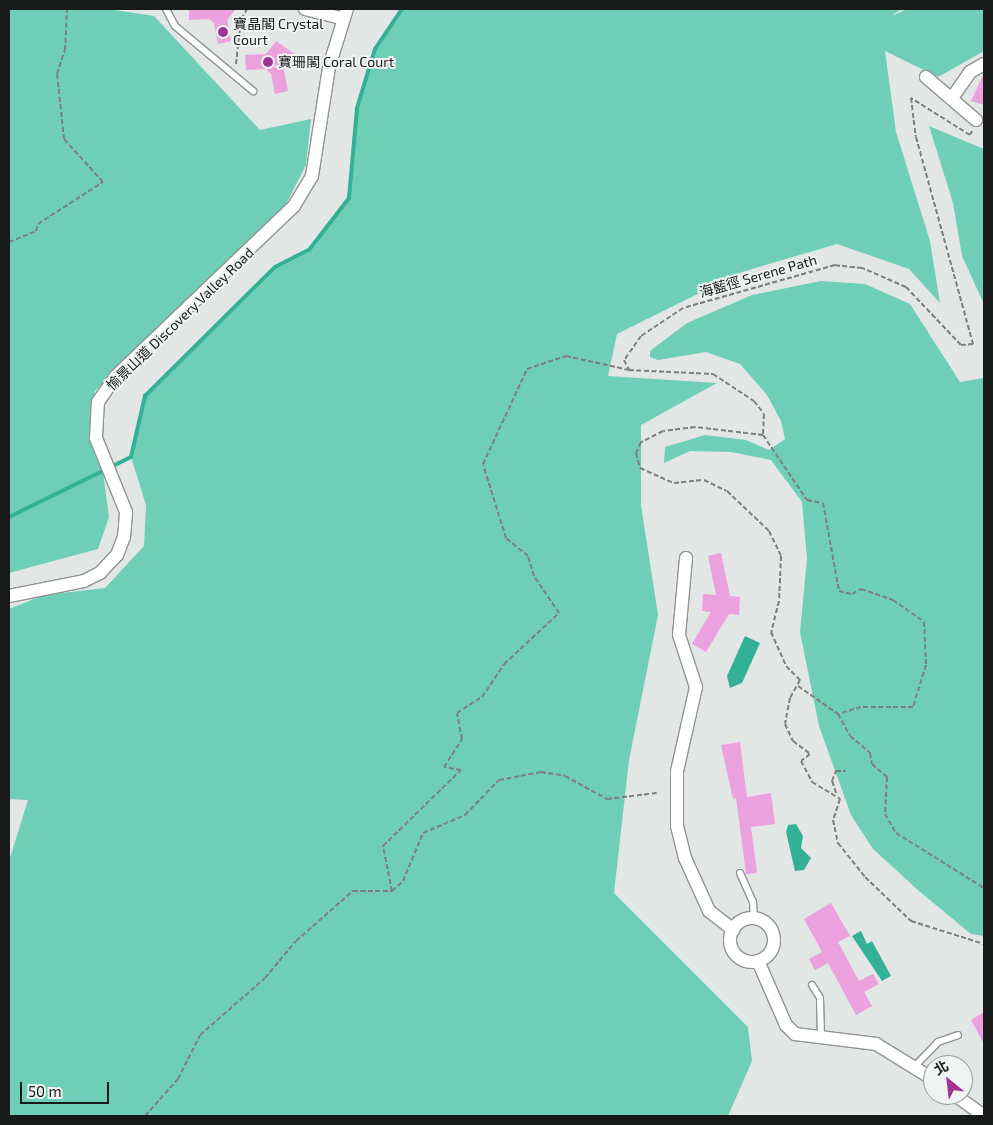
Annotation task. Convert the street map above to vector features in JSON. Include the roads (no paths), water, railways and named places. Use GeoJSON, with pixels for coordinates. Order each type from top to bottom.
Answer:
{"type":"FeatureCollection","features":[{"type":"Feature","properties":{"kind":"street"},"geometry":{"type":"LineString","coordinates":[[305,9],[344,14]]}},
{"type":"Feature","properties":{"kind":"street","name":"愉景山道 Discovery Valley Road"},"geometry":{"type":"LineString","coordinates":[[9,596],[84,581],[106,568],[121,546],[126,529],[118,489],[102,455],[94,425],[105,388],[279,225],[312,176],[344,14]]}},
{"type":"Feature","properties":{"kind":"street"},"geometry":{"type":"LineString","coordinates":[[952,98],[970,72],[984,64]]}},
{"type":"Feature","properties":{"kind":"street"},"geometry":{"type":"LineString","coordinates":[[926,77],[976,120]]}},
{"type":"Feature","properties":{"kind":"street"},"geometry":{"type":"LineString","coordinates":[[686,558],[679,635],[696,687],[674,793],[685,858],[698,889],[709,910],[733,930]]}},
{"type":"Feature","properties":{"kind":"street"},"geometry":{"type":"LineString","coordinates":[[754,919],[771,929],[774,942],[769,954],[758,961],[737,956],[731,944],[733,930],[754,919]]}},
{"type":"Feature","properties":{"kind":"street"},"geometry":{"type":"LineString","coordinates":[[758,961],[786,1025],[795,1034],[876,1044],[923,1072]]}},
{"type":"Feature","properties":{"kind":"street"},"geometry":{"type":"LineString","coordinates":[[969,1105],[984,1116]]}},
{"type":"Feature","properties":{"kind":"lane"},"geometry":{"type":"LineString","coordinates":[[166,9],[175,26],[253,91]]}},
{"type":"Feature","properties":{"kind":"lane"},"geometry":{"type":"LineString","coordinates":[[740,872],[753,902],[754,919]]}},
{"type":"Feature","properties":{"kind":"lane"},"geometry":{"type":"LineString","coordinates":[[812,985],[820,998],[820,1038]]}},
{"type":"Feature","properties":{"kind":"lane"},"geometry":{"type":"LineString","coordinates":[[914,1066],[938,1042],[958,1035]]}},
{"type":"Feature","properties":{"kind":"waterway"},"geometry":{"type":"LineString","coordinates":[[9,517],[131,457],[145,396],[275,267],[309,250],[349,198],[357,108],[375,49],[402,9]]}},
{"type":"Feature","properties":{"kind":"place","name":"寶晶閣 Crystal Court"},"geometry":{"type":"Point","coordinates":[223,32]}},
{"type":"Feature","properties":{"kind":"place","name":"寶珊閣 Coral Court"},"geometry":{"type":"Point","coordinates":[268,62]}}]}
